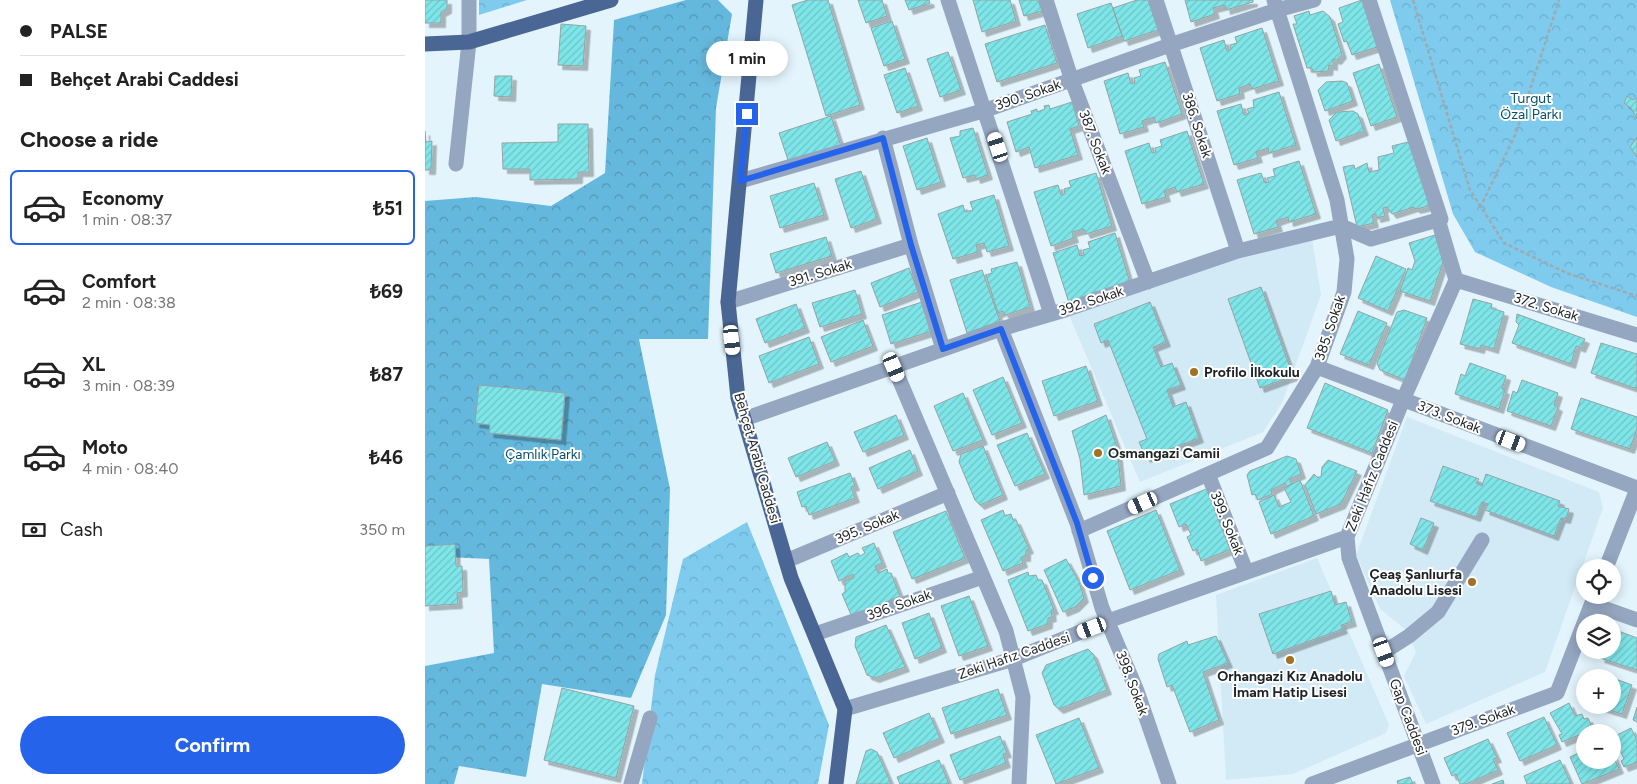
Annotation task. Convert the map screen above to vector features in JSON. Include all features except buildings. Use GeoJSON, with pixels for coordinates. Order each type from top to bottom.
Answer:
{"type":"FeatureCollection","features":[{"type":"Feature","properties":{"kind":"main road"},"geometry":{"type":"LineString","coordinates":[[425,44],[469,42],[611,0]]}},
{"type":"Feature","properties":{"kind":"main road","name":"Behçet Arabi Caddesi"},"geometry":{"type":"LineString","coordinates":[[756,0],[728,302],[738,398],[744,419],[786,561],[845,709],[836,784]]}},
{"type":"Feature","properties":{"kind":"street"},"geometry":{"type":"LineString","coordinates":[[456,164],[469,42],[469,0]]}},
{"type":"Feature","properties":{"kind":"street"},"geometry":{"type":"LineString","coordinates":[[948,0],[986,110],[1051,314]]}},
{"type":"Feature","properties":{"kind":"street","name":"387. Sokak"},"geometry":{"type":"LineString","coordinates":[[1046,0],[1072,81],[1147,282]]}},
{"type":"Feature","properties":{"kind":"street","name":"386. Sokak"},"geometry":{"type":"LineString","coordinates":[[1156,0],[1237,251]]}},
{"type":"Feature","properties":{"kind":"street","name":"390. Sokak"},"geometry":{"type":"LineString","coordinates":[[740,181],[883,138],[986,110],[1072,81],[1275,5],[1314,0]]}},
{"type":"Feature","properties":{"kind":"street"},"geometry":{"type":"LineString","coordinates":[[1369,0],[1441,219],[1439,223],[1455,280]]}},
{"type":"Feature","properties":{"kind":"street","name":"385. Sokak"},"geometry":{"type":"LineString","coordinates":[[1079,531],[1267,448],[1317,367],[1344,292],[1347,259],[1337,200],[1275,5]]}},
{"type":"Feature","properties":{"kind":"street"},"geometry":{"type":"LineString","coordinates":[[883,138],[911,245],[943,349]]}},
{"type":"Feature","properties":{"kind":"street"},"geometry":{"type":"LineString","coordinates":[[1341,226],[1371,239],[1441,219]]}},
{"type":"Feature","properties":{"kind":"street","name":"392. Sokak"},"geometry":{"type":"LineString","coordinates":[[744,419],[1001,329],[1237,251],[1341,226]]}},
{"type":"Feature","properties":{"kind":"street","name":"391. Sokak"},"geometry":{"type":"LineString","coordinates":[[728,302],[911,245]]}},
{"type":"Feature","properties":{"kind":"street","name":"372. Sokak"},"geometry":{"type":"LineString","coordinates":[[1455,280],[1637,335]]}},
{"type":"Feature","properties":{"kind":"street","name":"Zeki Hafız Caddesi"},"geometry":{"type":"LineString","coordinates":[[845,709],[1013,659],[1108,621],[1347,537],[1455,280]]}},
{"type":"Feature","properties":{"kind":"street","name":"398. Sokak"},"geometry":{"type":"LineString","coordinates":[[1001,329],[1079,531],[1108,621],[1137,691],[1169,784]]}},
{"type":"Feature","properties":{"kind":"street"},"geometry":{"type":"LineString","coordinates":[[894,367],[1006,631],[1023,696],[1018,784]]}},
{"type":"Feature","properties":{"kind":"street","name":"373. Sokak"},"geometry":{"type":"LineString","coordinates":[[1317,367],[1637,489]]}},
{"type":"Feature","properties":{"kind":"street","name":"399. Sokak"},"geometry":{"type":"LineString","coordinates":[[1208,474],[1246,571]]}},
{"type":"Feature","properties":{"kind":"street"},"geometry":{"type":"LineString","coordinates":[[1610,559],[1637,489]]}},
{"type":"Feature","properties":{"kind":"street","name":"395. Sokak"},"geometry":{"type":"LineString","coordinates":[[786,561],[948,493]]}},
{"type":"Feature","properties":{"kind":"street","name":"Gap Caddesi"},"geometry":{"type":"LineString","coordinates":[[1347,537],[1349,558],[1433,784]]}},
{"type":"Feature","properties":{"kind":"street"},"geometry":{"type":"LineString","coordinates":[[1384,652],[1438,612],[1482,540]]}},
{"type":"Feature","properties":{"kind":"street","name":"396. Sokak"},"geometry":{"type":"LineString","coordinates":[[815,634],[983,576]]}},
{"type":"Feature","properties":{"kind":"street","name":"379. Sokak"},"geometry":{"type":"LineString","coordinates":[[1311,784],[1557,693],[1591,604]]}},
{"type":"Feature","properties":{"kind":"street"},"geometry":{"type":"LineString","coordinates":[[1602,604],[1637,620]]}},
{"type":"Feature","properties":{"kind":"street"},"geometry":{"type":"LineString","coordinates":[[631,784],[650,718]]}},
{"type":"Feature","properties":{"kind":"path"},"geometry":{"type":"LineString","coordinates":[[1413,0],[1470,190],[1504,243],[1569,274],[1637,296]]}},
{"type":"Feature","properties":{"kind":"path"},"geometry":{"type":"LineString","coordinates":[[1480,208],[1516,133],[1559,0]]}},
{"type":"Feature","properties":{"kind":"shaded area","name":"Profilo İlkokulu"},"geometry":{"type":"Polygon","coordinates":[[[1312,238],[1321,295],[1282,403],[1263,432],[1140,482],[1069,315],[1253,250],[1312,238]]]}},
{"type":"Feature","properties":{"kind":"shaded area","name":"Çeaş Şanlıurfa Anadolu Lisesi"},"geometry":{"type":"Polygon","coordinates":[[[1407,417],[1599,492],[1603,508],[1585,559],[1576,559],[1576,584],[1545,672],[1426,724],[1404,676],[1416,652],[1406,630],[1380,609],[1356,555],[1407,417]]]}},
{"type":"Feature","properties":{"kind":"shaded area","name":"Orhangazi Kız Anadolu İmam Hatip Lisesi"},"geometry":{"type":"Polygon","coordinates":[[[1317,558],[1389,725],[1386,733],[1293,774],[1226,780],[1216,595],[1317,558]]]}},
{"type":"Feature","properties":{"kind":"green space"},"geometry":{"type":"Polygon","coordinates":[[[479,0],[527,0],[479,15],[479,0]]]}},
{"type":"Feature","properties":{"kind":"green space","name":"Çamlık Parkı"},"geometry":{"type":"Polygon","coordinates":[[[686,0],[718,0],[732,14],[716,108],[708,339],[639,339],[670,489],[666,615],[631,698],[542,684],[526,777],[459,766],[454,784],[425,784],[425,666],[494,653],[489,559],[425,556],[425,201],[476,197],[551,206],[605,173],[614,20],[686,0]]]}},
{"type":"Feature","properties":{"kind":"green space","name":"Turgut Özal Parkı"},"geometry":{"type":"Polygon","coordinates":[[[1390,0],[1637,0],[1637,317],[1551,287],[1475,252],[1453,214],[1390,0]]]}},
{"type":"Feature","properties":{"kind":"green space"},"geometry":{"type":"Polygon","coordinates":[[[747,522],[829,725],[818,784],[642,784],[655,675],[683,559],[747,522]]]}},
{"type":"Feature","properties":{"kind":"place","name":"Profilo İlkokulu"},"geometry":{"type":"Point","coordinates":[1194,372]}},
{"type":"Feature","properties":{"kind":"place","name":"Osmangazi Camii"},"geometry":{"type":"Point","coordinates":[1098,453]}},
{"type":"Feature","properties":{"kind":"place","name":"Çeaş Şanlıurfa Anadolu Lisesi"},"geometry":{"type":"Point","coordinates":[1472,582]}},
{"type":"Feature","properties":{"kind":"place","name":"Orhangazi Kız Anadolu İmam Hatip Lisesi"},"geometry":{"type":"Point","coordinates":[1290,660]}},
{"type":"Feature","properties":{"kind":"route"},"geometry":{"type":"LineString","coordinates":[[747,114],[740,181],[883,138],[911,245],[943,349],[1001,329],[1077,523],[1093,578]]}}]}
